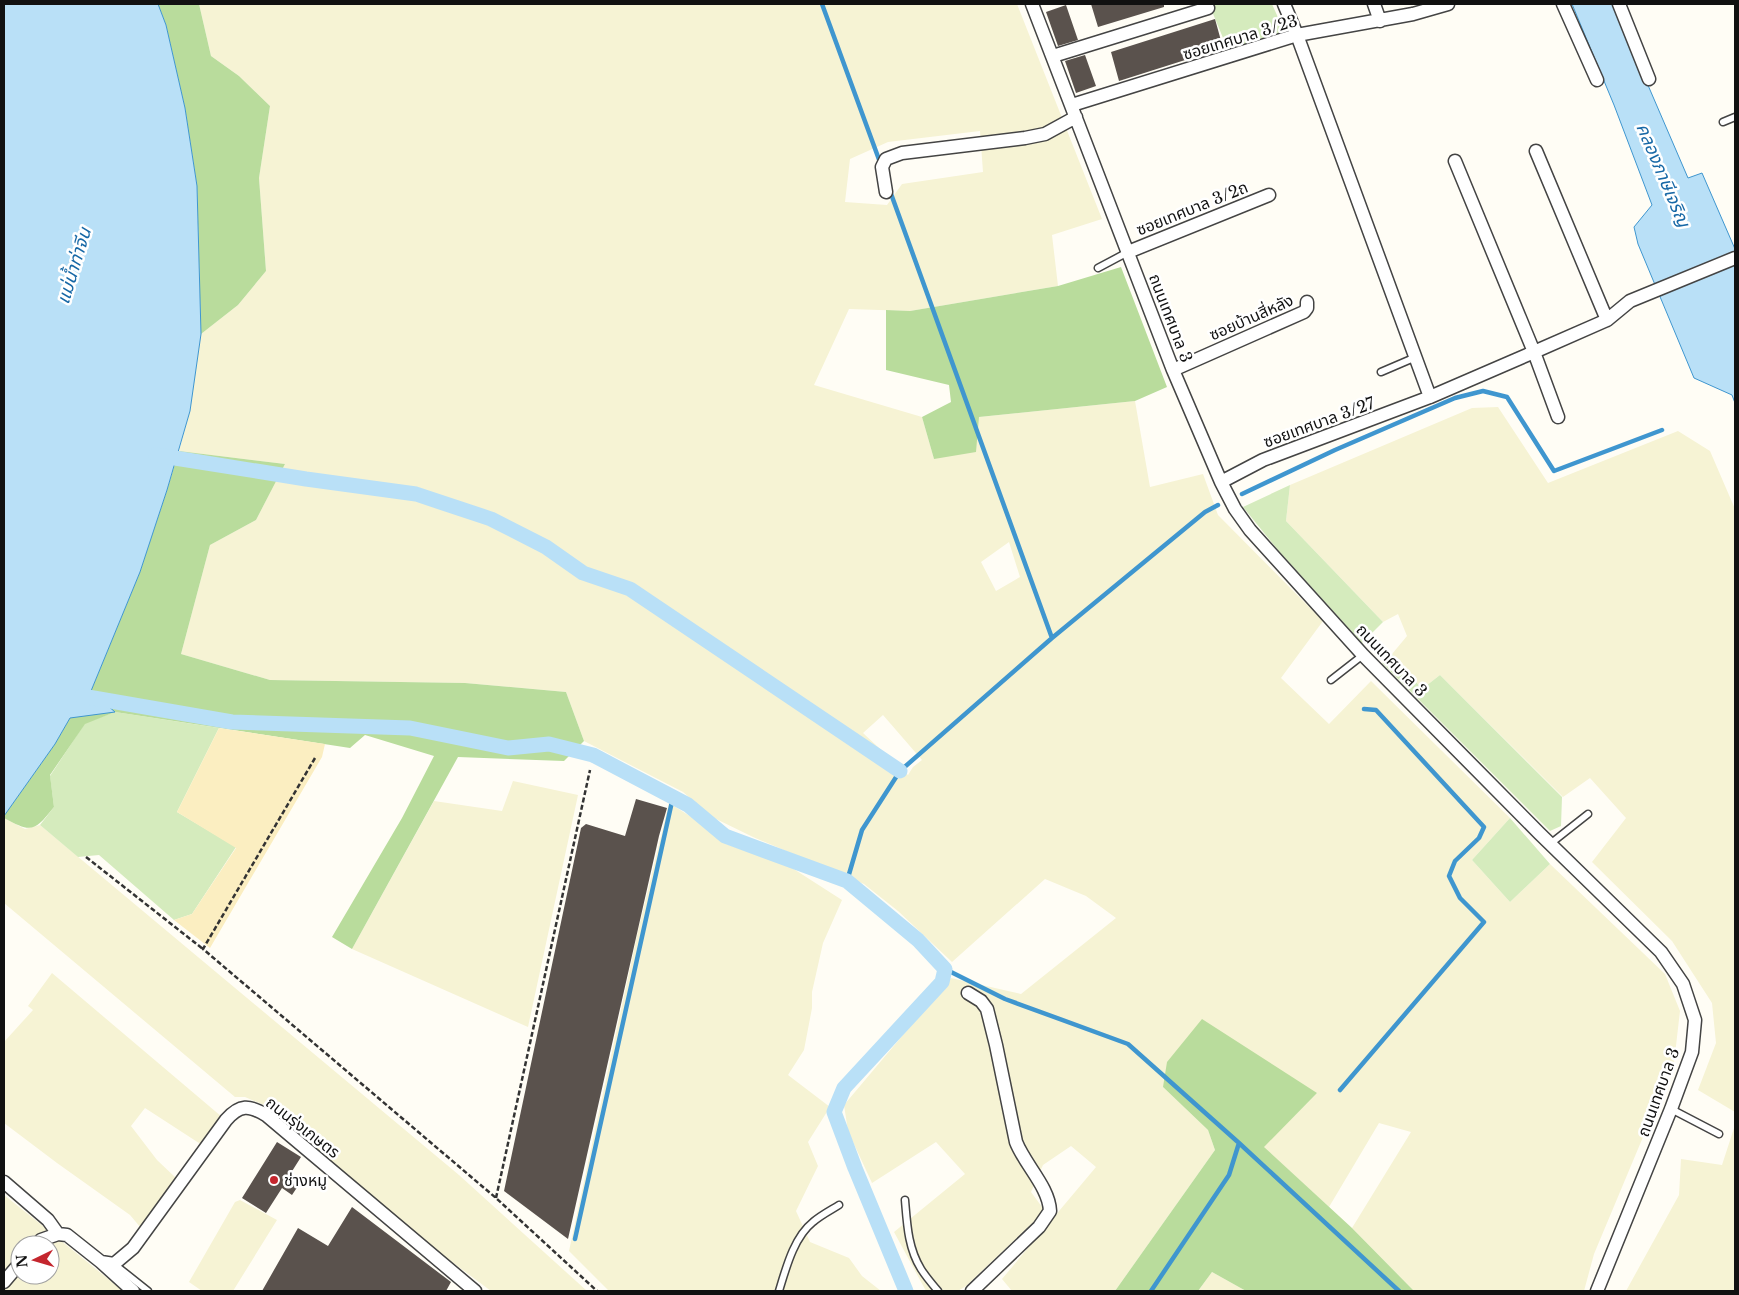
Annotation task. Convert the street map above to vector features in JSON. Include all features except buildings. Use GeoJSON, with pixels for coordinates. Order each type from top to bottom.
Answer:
{"type":"FeatureCollection","features":[{"type":"Feature","properties":{"kind":"street","name":"ถนนเทศบาล 3"},"geometry":{"type":"LineString","coordinates":[[1032,4],[1173,370],[1221,482],[1235,509],[1250,530],[1363,655],[1550,844],[1661,952],[1683,984],[1695,1020],[1692,1052],[1671,1109],[1597,1291]]}},
{"type":"Feature","properties":{"kind":"street"},"geometry":{"type":"LineString","coordinates":[[1284,4],[1430,397]]}},
{"type":"Feature","properties":{"kind":"street"},"geometry":{"type":"LineString","coordinates":[[1374,4],[1380,21]]}},
{"type":"Feature","properties":{"kind":"street","name":"ซอยเทศบาล 3/23"},"geometry":{"type":"LineString","coordinates":[[886,192],[882,168],[886,159],[902,153],[1045,134],[1074,111],[1297,35],[1380,21],[1429,7],[1448,4]]}},
{"type":"Feature","properties":{"kind":"street"},"geometry":{"type":"LineString","coordinates":[[1563,4],[1597,80]]}},
{"type":"Feature","properties":{"kind":"street"},"geometry":{"type":"LineString","coordinates":[[1619,4],[1649,79]]}},
{"type":"Feature","properties":{"kind":"street"},"geometry":{"type":"LineString","coordinates":[[1053,56],[1208,8]]}},
{"type":"Feature","properties":{"kind":"street"},"geometry":{"type":"LineString","coordinates":[[1536,151],[1607,320]]}},
{"type":"Feature","properties":{"kind":"street"},"geometry":{"type":"LineString","coordinates":[[1455,161],[1534,352],[1558,417]]}},
{"type":"Feature","properties":{"kind":"street","name":"ซอยเทศบาล 3/2ถ"},"geometry":{"type":"LineString","coordinates":[[1128,252],[1269,195]]}},
{"type":"Feature","properties":{"kind":"street","name":"ซอยเทศบาล 3/27"},"geometry":{"type":"LineString","coordinates":[[1221,482],[1263,460],[1430,397],[1534,352],[1607,320],[1630,301],[1735,258]]}},
{"type":"Feature","properties":{"kind":"street","name":"ซอยบ้านสี่หลัง"},"geometry":{"type":"LineString","coordinates":[[1173,370],[1304,312],[1308,308],[1307,302]]}},
{"type":"Feature","properties":{"kind":"street"},"geometry":{"type":"LineString","coordinates":[[968,993],[981,1001],[987,1009],[1016,1142],[1028,1167],[1043,1187],[1050,1211],[1039,1226],[972,1291]]}},
{"type":"Feature","properties":{"kind":"street","name":"ถนนรุ่งเกษตร"},"geometry":{"type":"LineString","coordinates":[[108,1263],[133,1248],[226,1120],[234,1111],[242,1107],[255,1108],[266,1115],[471,1290]]}},
{"type":"Feature","properties":{"kind":"street"},"geometry":{"type":"LineString","coordinates":[[4,1182],[48,1220],[58,1234]]}},
{"type":"Feature","properties":{"kind":"street"},"geometry":{"type":"LineString","coordinates":[[55,1235],[67,1235],[108,1263],[133,1291]]}},
{"type":"Feature","properties":{"kind":"lane"},"geometry":{"type":"LineString","coordinates":[[1723,122],[1735,117]]}},
{"type":"Feature","properties":{"kind":"lane"},"geometry":{"type":"LineString","coordinates":[[1098,268],[1128,252]]}},
{"type":"Feature","properties":{"kind":"lane"},"geometry":{"type":"LineString","coordinates":[[1381,372],[1416,357]]}},
{"type":"Feature","properties":{"kind":"lane"},"geometry":{"type":"LineString","coordinates":[[1331,680],[1363,655]]}},
{"type":"Feature","properties":{"kind":"lane"},"geometry":{"type":"LineString","coordinates":[[1550,844],[1588,814]]}},
{"type":"Feature","properties":{"kind":"lane"},"geometry":{"type":"LineString","coordinates":[[1671,1109],[1719,1134]]}},
{"type":"Feature","properties":{"kind":"lane"},"geometry":{"type":"LineString","coordinates":[[905,1200],[908,1236],[914,1255],[921,1270],[938,1291]]}},
{"type":"Feature","properties":{"kind":"lane"},"geometry":{"type":"LineString","coordinates":[[779,1291],[792,1253],[802,1234],[812,1222],[839,1205]]}},
{"type":"Feature","properties":{"kind":"lane"},"geometry":{"type":"LineString","coordinates":[[108,1263],[148,1291]]}},
{"type":"Feature","properties":{"kind":"path"},"geometry":{"type":"LineString","coordinates":[[203,949],[315,758]]}},
{"type":"Feature","properties":{"kind":"path"},"geometry":{"type":"LineString","coordinates":[[496,1198],[590,770]]}},
{"type":"Feature","properties":{"kind":"path"},"geometry":{"type":"LineString","coordinates":[[86,857],[203,949],[496,1198],[597,1291]]}},
{"type":"Feature","properties":{"kind":"shaded area"},"geometry":{"type":"Polygon","coordinates":[[[199,4],[1017,4],[1102,219],[1052,235],[1058,286],[910,311],[849,309],[814,385],[922,417],[934,459],[979,417],[1135,401],[1150,487],[1203,474],[1218,515],[1323,621],[1281,678],[1329,724],[1371,681],[1510,818],[1472,860],[1510,902],[1550,864],[1665,974],[1680,1011],[1674,1063],[1594,1254],[1584,1291],[1414,1291],[1352,1228],[1411,1132],[1379,1123],[1329,1207],[1263,1147],[1317,1093],[1163,1087],[1208,1130],[1215,1150],[1115,1291],[1012,1291],[1002,1279],[1096,1167],[1071,1146],[1043,1165],[1031,1192],[1045,1211],[966,1286],[958,1291],[926,1291],[894,1232],[965,1174],[936,1142],[872,1183],[848,1131],[844,1105],[951,978],[1021,994],[1116,918],[1086,896],[1045,879],[952,962],[898,911],[864,884],[753,837],[712,817],[683,792],[584,741],[566,692],[465,683],[270,680],[181,654],[210,545],[256,520],[285,464],[179,451],[190,411],[201,334],[238,305],[266,271],[259,178],[270,106],[239,76],[211,56],[199,4]],[[980,131],[888,142],[850,159],[845,202],[887,205],[902,184],[983,172],[980,131]],[[1009,542],[981,562],[996,591],[1020,577],[1009,542]],[[883,715],[863,733],[908,775],[913,767],[922,760],[883,715]]]}},
{"type":"Feature","properties":{"kind":"shaded area"},"geometry":{"type":"Polygon","coordinates":[[[1498,407],[1548,483],[1678,431],[1710,451],[1735,509],[1735,1112],[1698,1090],[1716,1043],[1712,1003],[1672,941],[1592,862],[1626,818],[1590,778],[1563,797],[1440,675],[1422,689],[1392,654],[1407,636],[1398,614],[1383,622],[1286,521],[1290,485],[1472,408],[1498,407]]]}},
{"type":"Feature","properties":{"kind":"shaded area"},"geometry":{"type":"Polygon","coordinates":[[[513,781],[578,795],[528,1027],[352,949],[434,801],[502,811],[513,781]]]}},
{"type":"Feature","properties":{"kind":"shaded area"},"geometry":{"type":"Polygon","coordinates":[[[669,803],[701,823],[726,844],[789,866],[842,900],[823,943],[812,992],[812,1008],[804,1050],[788,1075],[830,1107],[808,1142],[818,1166],[796,1211],[810,1242],[849,1258],[862,1276],[881,1291],[609,1291],[569,1251],[638,931],[669,803]]]}},
{"type":"Feature","properties":{"kind":"shaded area"},"geometry":{"type":"Polygon","coordinates":[[[4,818],[25,829],[40,825],[459,1175],[587,1291],[491,1291],[448,1259],[354,1182],[264,1105],[245,1097],[235,1097],[4,903],[4,818]]]}},
{"type":"Feature","properties":{"kind":"shaded area"},"geometry":{"type":"Polygon","coordinates":[[[52,973],[222,1117],[202,1145],[145,1108],[131,1126],[157,1160],[176,1178],[141,1228],[130,1215],[4,1123],[4,1042],[33,1010],[28,1006],[52,973]]]}},
{"type":"Feature","properties":{"kind":"shaded area"},"geometry":{"type":"Polygon","coordinates":[[[1735,1125],[1735,1291],[1626,1291],[1679,1195],[1681,1159],[1722,1165],[1735,1125]]]}},
{"type":"Feature","properties":{"kind":"shaded area"},"geometry":{"type":"Polygon","coordinates":[[[4,1195],[54,1235],[10,1235],[10,1285],[60,1285],[60,1240],[123,1291],[4,1291],[4,1195]]]}},
{"type":"Feature","properties":{"kind":"shaded area"},"geometry":{"type":"Polygon","coordinates":[[[240,1200],[277,1220],[233,1291],[202,1291],[189,1282],[235,1202],[240,1200]]]}},
{"type":"Feature","properties":{"kind":"shaded area"},"geometry":{"type":"Polygon","coordinates":[[[1212,1272],[1246,1291],[1198,1291],[1212,1272]]]}},
{"type":"Feature","properties":{"kind":"green space"},"geometry":{"type":"Polygon","coordinates":[[[158,4],[199,4],[211,56],[239,76],[270,106],[259,178],[266,271],[238,305],[201,334],[197,186],[185,108],[166,25],[158,4]]]}},
{"type":"Feature","properties":{"kind":"green space"},"geometry":{"type":"Polygon","coordinates":[[[1209,4],[1272,4],[1284,31],[1228,50],[1209,4]]]}},
{"type":"Feature","properties":{"kind":"green space"},"geometry":{"type":"Polygon","coordinates":[[[1121,267],[1167,387],[1135,401],[979,417],[976,452],[934,459],[922,417],[951,402],[949,385],[886,370],[886,310],[910,311],[1058,286],[1121,267]]]}},
{"type":"Feature","properties":{"kind":"green space"},"geometry":{"type":"Polygon","coordinates":[[[179,451],[285,464],[256,520],[210,545],[181,654],[270,680],[465,683],[566,692],[584,741],[564,761],[458,757],[352,949],[332,937],[402,818],[434,756],[365,735],[350,748],[115,712],[85,724],[50,775],[54,807],[42,821],[32,828],[27,828],[4,818],[55,744],[70,718],[107,704],[91,691],[140,572],[179,451]]]}},
{"type":"Feature","properties":{"kind":"green space"},"geometry":{"type":"Polygon","coordinates":[[[1290,485],[1286,521],[1383,622],[1362,643],[1278,550],[1243,507],[1290,485]]]}},
{"type":"Feature","properties":{"kind":"green space"},"geometry":{"type":"Polygon","coordinates":[[[1392,654],[1422,689],[1440,675],[1562,797],[1561,826],[1550,831],[1382,663],[1392,654]]]}},
{"type":"Feature","properties":{"kind":"green space"},"geometry":{"type":"Polygon","coordinates":[[[115,712],[219,728],[177,812],[236,847],[192,914],[174,920],[99,855],[78,857],[40,825],[54,807],[50,776],[85,723],[115,712]]]}},
{"type":"Feature","properties":{"kind":"green space"},"geometry":{"type":"Polygon","coordinates":[[[1510,818],[1550,864],[1510,902],[1472,860],[1510,818]]]}},
{"type":"Feature","properties":{"kind":"green space"},"geometry":{"type":"Polygon","coordinates":[[[1202,1019],[1317,1093],[1264,1147],[1352,1228],[1414,1291],[1246,1291],[1212,1272],[1198,1291],[1115,1291],[1215,1150],[1208,1130],[1163,1087],[1167,1062],[1202,1019]]]}},
{"type":"Feature","properties":{"kind":"sand"},"geometry":{"type":"Polygon","coordinates":[[[219,728],[325,744],[322,757],[210,948],[174,920],[192,914],[236,848],[177,812],[219,728]]]}},
{"type":"Feature","properties":{"kind":"water","name":"แม่น้ำท่าจีน"},"geometry":{"type":"Polygon","coordinates":[[[4,4],[158,4],[166,25],[185,108],[197,186],[201,334],[190,411],[167,490],[140,572],[91,691],[115,712],[70,718],[55,744],[4,816],[4,4]]]}},
{"type":"Feature","properties":{"kind":"water","name":"คลองภาษีเจริญ"},"geometry":{"type":"Polygon","coordinates":[[[1572,4],[1613,4],[1688,178],[1702,173],[1735,249],[1735,403],[1732,395],[1694,378],[1638,244],[1634,227],[1652,205],[1614,105],[1572,4]]]}},
{"type":"Feature","properties":{"kind":"waterway"},"geometry":{"type":"LineString","coordinates":[[822,4],[881,165]]}},
{"type":"Feature","properties":{"kind":"waterway"},"geometry":{"type":"LineString","coordinates":[[890,191],[1052,638]]}},
{"type":"Feature","properties":{"kind":"waterway"},"geometry":{"type":"LineString","coordinates":[[1242,494],[1335,450],[1455,398],[1483,391],[1507,397],[1554,471],[1662,430]]}},
{"type":"Feature","properties":{"kind":"waterway"},"geometry":{"type":"LineString","coordinates":[[156,455],[416,494],[491,519],[546,547],[583,573],[630,589],[900,771]]}},
{"type":"Feature","properties":{"kind":"waterway"},"geometry":{"type":"LineString","coordinates":[[847,881],[862,830],[900,771],[1052,638],[1205,512],[1218,505]]}},
{"type":"Feature","properties":{"kind":"waterway"},"geometry":{"type":"LineString","coordinates":[[82,696],[232,722],[410,728],[508,748],[549,744],[593,755],[688,805],[725,836],[847,881],[918,940],[945,969],[942,982],[844,1088],[834,1112],[906,1291]]}},
{"type":"Feature","properties":{"kind":"waterway"},"geometry":{"type":"LineString","coordinates":[[1340,1090],[1484,922],[1460,898],[1449,876],[1455,861],[1479,838],[1484,827],[1376,710],[1364,709]]}},
{"type":"Feature","properties":{"kind":"waterway"},"geometry":{"type":"LineString","coordinates":[[575,1239],[673,797]]}},
{"type":"Feature","properties":{"kind":"waterway"},"geometry":{"type":"LineString","coordinates":[[945,969],[1005,999],[1128,1044],[1239,1143],[1229,1175],[1151,1291]]}},
{"type":"Feature","properties":{"kind":"waterway"},"geometry":{"type":"LineString","coordinates":[[1239,1143],[1399,1291]]}},
{"type":"Feature","properties":{"kind":"place","name":"ช่างหมู"},"geometry":{"type":"Point","coordinates":[274,1180]}}]}
